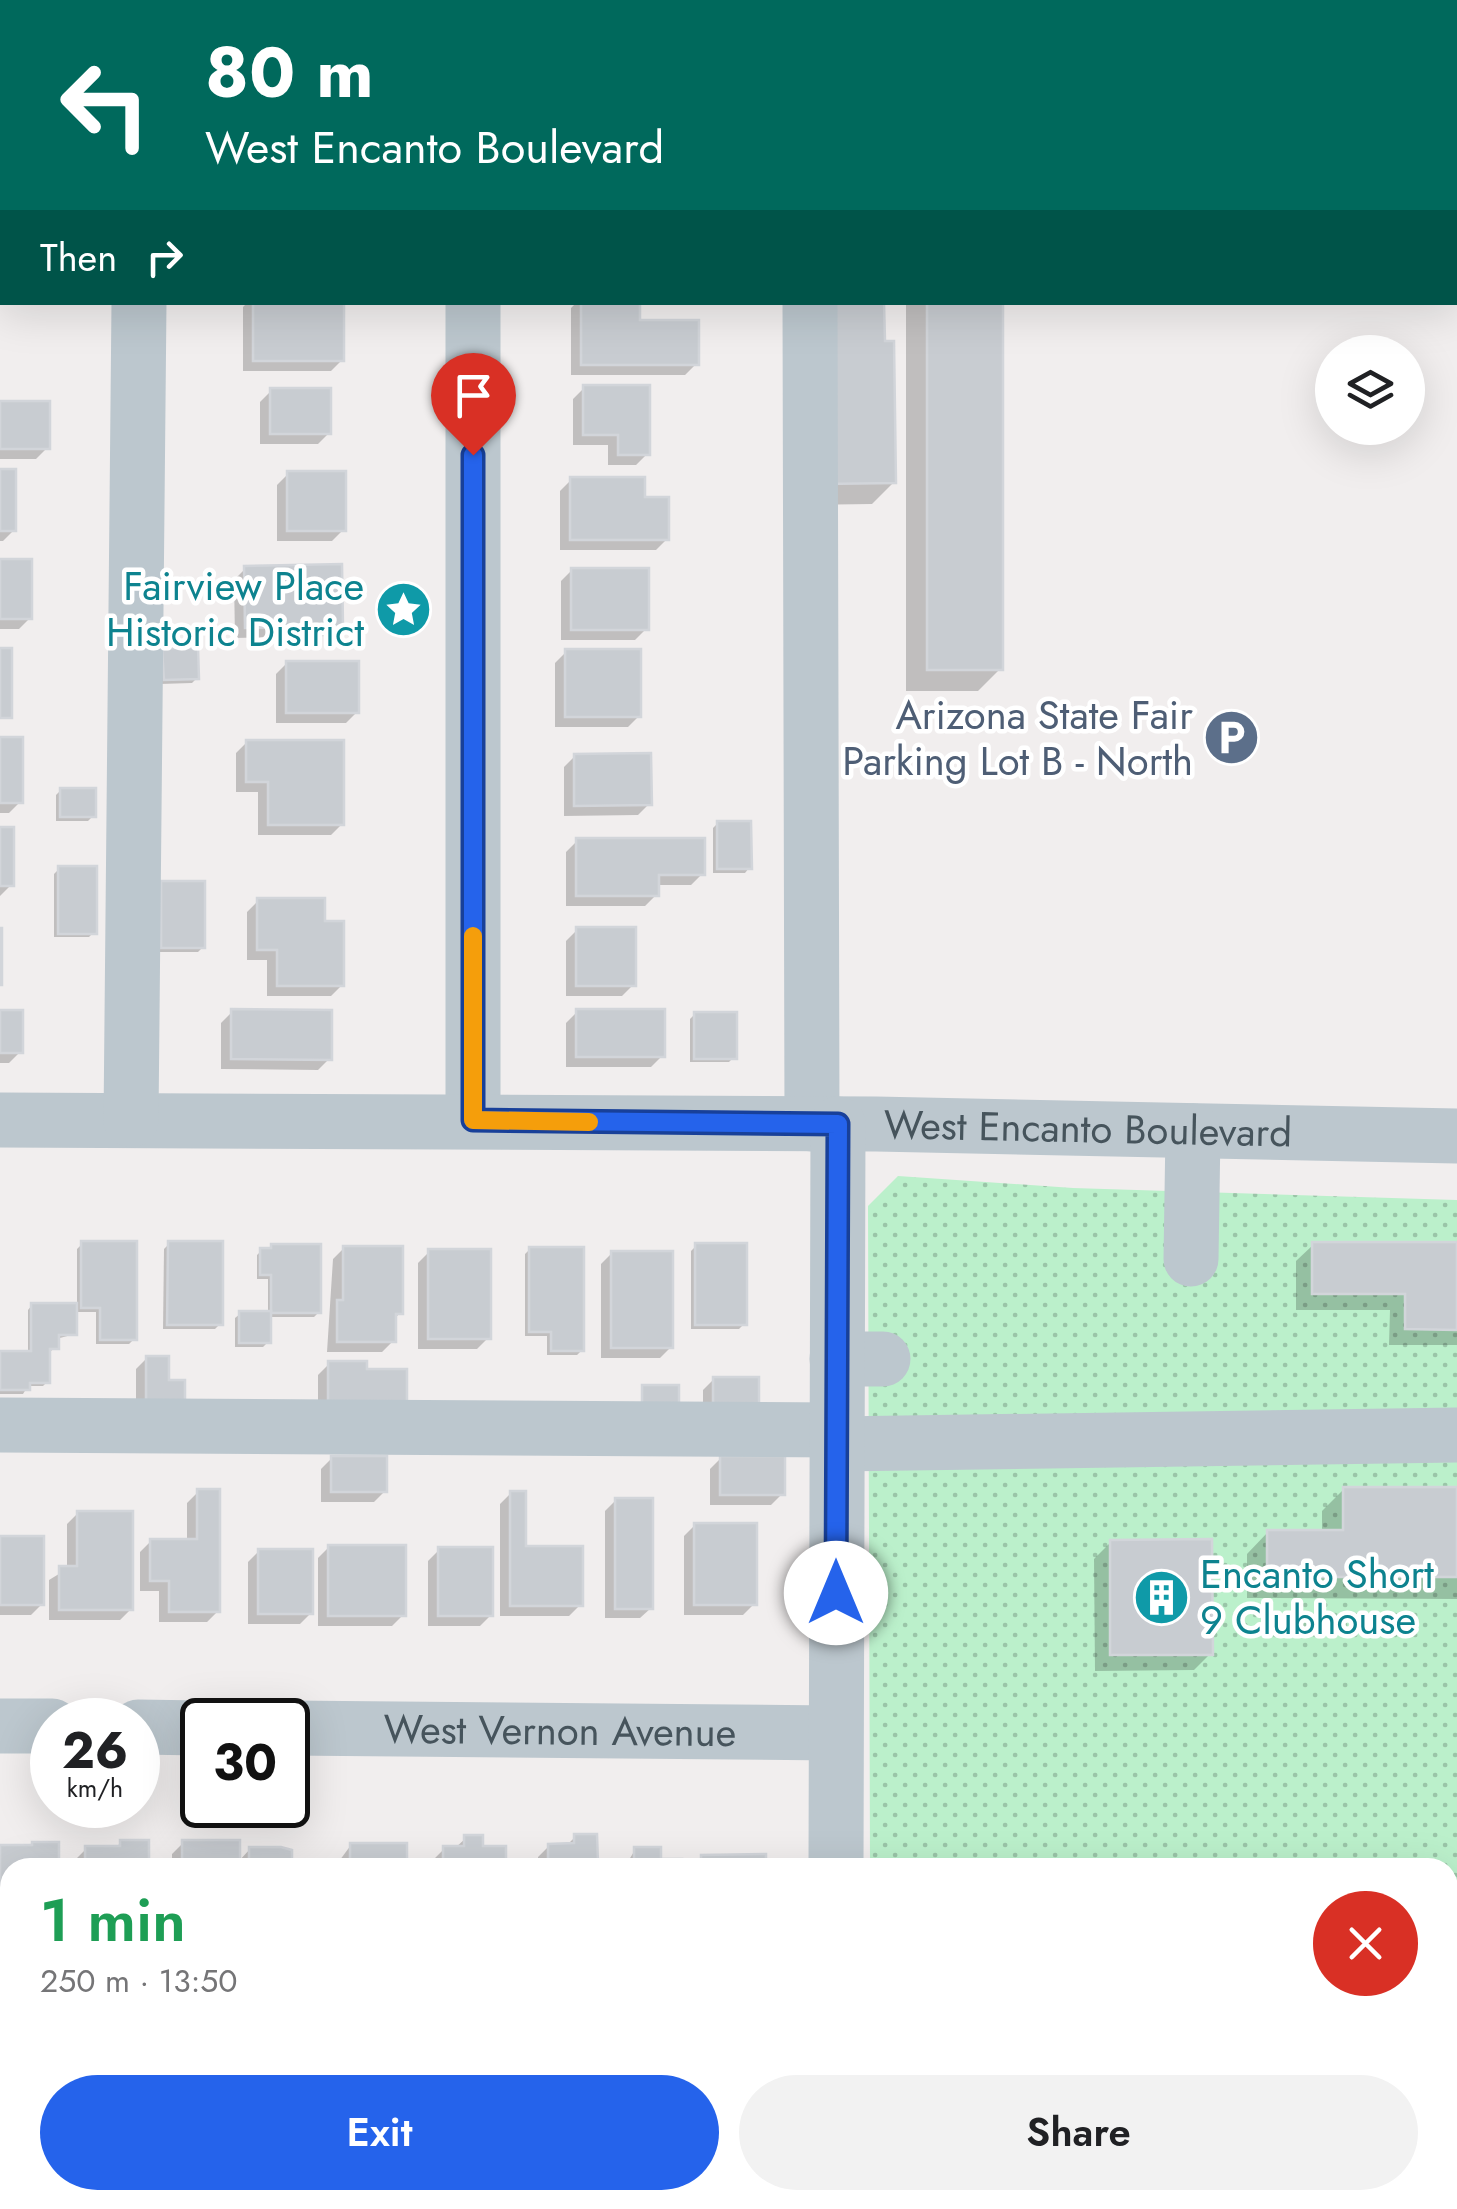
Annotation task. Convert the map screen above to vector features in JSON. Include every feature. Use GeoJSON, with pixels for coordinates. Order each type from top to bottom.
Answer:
{"type":"FeatureCollection","features":[{"type":"Feature","properties":{"kind":"street"},"geometry":{"type":"LineString","coordinates":[[131,1120],[139,305]]}},
{"type":"Feature","properties":{"kind":"street"},"geometry":{"type":"LineString","coordinates":[[473,305],[473,1120]]}},
{"type":"Feature","properties":{"kind":"street"},"geometry":{"type":"LineString","coordinates":[[810,305],[825,1124],[860,1359],[837,1437],[836,1858]]}},
{"type":"Feature","properties":{"kind":"street","name":"West Encanto Boulevard"},"geometry":{"type":"LineString","coordinates":[[0,1120],[473,1120],[1457,1136]]}},
{"type":"Feature","properties":{"kind":"street"},"geometry":{"type":"LineString","coordinates":[[1190,1259],[1193,1131]]}},
{"type":"Feature","properties":{"kind":"street"},"geometry":{"type":"LineString","coordinates":[[0,1425],[837,1437],[1457,1435]]}},
{"type":"Feature","properties":{"kind":"street"},"geometry":{"type":"LineString","coordinates":[[0,1726],[30,1726]]}},
{"type":"Feature","properties":{"kind":"street","name":"West Vernon Avenue"},"geometry":{"type":"LineString","coordinates":[[310,1728],[835,1733]]}},
{"type":"Feature","properties":{"kind":"green space"},"geometry":{"type":"Polygon","coordinates":[[[898,1176],[1073,1188],[1457,1200],[1457,1858],[870,1858],[868,1206],[898,1176]]]}},
{"type":"Feature","properties":{"kind":"building"},"geometry":{"type":"Polygon","coordinates":[[[253,305],[344,305],[344,361],[253,361],[253,305]]]}},
{"type":"Feature","properties":{"kind":"building"},"geometry":{"type":"Polygon","coordinates":[[[581,305],[640,305],[640,320],[699,320],[699,365],[581,365],[581,305]]]}},
{"type":"Feature","properties":{"kind":"building"},"geometry":{"type":"Polygon","coordinates":[[[821,305],[884,305],[885,341],[894,341],[896,483],[822,484],[821,305]]]}},
{"type":"Feature","properties":{"kind":"building"},"geometry":{"type":"Polygon","coordinates":[[[927,305],[1003,305],[1003,670],[927,670],[927,305]]]}},
{"type":"Feature","properties":{"kind":"building"},"geometry":{"type":"Polygon","coordinates":[[[583,385],[650,385],[650,455],[618,455],[618,435],[583,435],[583,385]]]}},
{"type":"Feature","properties":{"kind":"building"},"geometry":{"type":"Polygon","coordinates":[[[270,388],[331,388],[331,434],[270,434],[270,388]]]}},
{"type":"Feature","properties":{"kind":"building"},"geometry":{"type":"Polygon","coordinates":[[[0,401],[50,401],[50,449],[0,449],[0,401]]]}},
{"type":"Feature","properties":{"kind":"building"},"geometry":{"type":"Polygon","coordinates":[[[0,469],[16,469],[16,531],[0,531],[0,469]]]}},
{"type":"Feature","properties":{"kind":"building"},"geometry":{"type":"Polygon","coordinates":[[[287,471],[346,471],[346,531],[287,531],[287,471]]]}},
{"type":"Feature","properties":{"kind":"building"},"geometry":{"type":"Polygon","coordinates":[[[570,477],[645,477],[645,497],[669,497],[669,540],[570,540],[570,477]]]}},
{"type":"Feature","properties":{"kind":"building"},"geometry":{"type":"Polygon","coordinates":[[[0,559],[32,559],[32,619],[0,619],[0,559]]]}},
{"type":"Feature","properties":{"kind":"building"},"geometry":{"type":"Polygon","coordinates":[[[342,564],[343,626],[245,628],[244,566],[342,564]]]}},
{"type":"Feature","properties":{"kind":"building"},"geometry":{"type":"Polygon","coordinates":[[[571,568],[649,568],[649,630],[571,630],[571,568]]]}},
{"type":"Feature","properties":{"kind":"building"},"geometry":{"type":"Polygon","coordinates":[[[198,647],[199,679],[164,680],[162,649],[198,647]]]}},
{"type":"Feature","properties":{"kind":"building"},"geometry":{"type":"Polygon","coordinates":[[[0,648],[12,648],[12,718],[0,718],[0,648]]]}},
{"type":"Feature","properties":{"kind":"building"},"geometry":{"type":"Polygon","coordinates":[[[565,649],[641,649],[641,717],[565,717],[565,649]]]}},
{"type":"Feature","properties":{"kind":"building"},"geometry":{"type":"Polygon","coordinates":[[[286,661],[359,661],[359,713],[286,713],[286,661]]]}},
{"type":"Feature","properties":{"kind":"building"},"geometry":{"type":"Polygon","coordinates":[[[0,737],[23,737],[23,803],[0,803],[0,737]]]}},
{"type":"Feature","properties":{"kind":"building"},"geometry":{"type":"Polygon","coordinates":[[[246,740],[344,740],[344,825],[268,825],[268,782],[246,782],[246,740]]]}},
{"type":"Feature","properties":{"kind":"building"},"geometry":{"type":"Polygon","coordinates":[[[651,753],[652,805],[574,806],[574,754],[651,753]]]}},
{"type":"Feature","properties":{"kind":"building"},"geometry":{"type":"Polygon","coordinates":[[[60,788],[96,788],[96,817],[60,817],[60,788]]]}},
{"type":"Feature","properties":{"kind":"building"},"geometry":{"type":"Polygon","coordinates":[[[717,821],[751,821],[752,869],[717,869],[717,821]]]}},
{"type":"Feature","properties":{"kind":"building"},"geometry":{"type":"Polygon","coordinates":[[[0,827],[14,827],[14,886],[0,886],[0,827]]]}},
{"type":"Feature","properties":{"kind":"building"},"geometry":{"type":"Polygon","coordinates":[[[576,838],[705,838],[705,875],[659,875],[659,896],[576,896],[576,838]]]}},
{"type":"Feature","properties":{"kind":"building"},"geometry":{"type":"Polygon","coordinates":[[[58,866],[97,866],[97,934],[58,934],[58,866]]]}},
{"type":"Feature","properties":{"kind":"building"},"geometry":{"type":"Polygon","coordinates":[[[161,881],[205,881],[205,948],[161,948],[161,881]]]}},
{"type":"Feature","properties":{"kind":"building"},"geometry":{"type":"Polygon","coordinates":[[[257,898],[325,898],[325,921],[344,921],[344,986],[277,986],[277,950],[257,950],[257,898]]]}},
{"type":"Feature","properties":{"kind":"building"},"geometry":{"type":"Polygon","coordinates":[[[576,927],[636,927],[636,986],[576,986],[576,927]]]}},
{"type":"Feature","properties":{"kind":"building"},"geometry":{"type":"Polygon","coordinates":[[[2,928],[2,985],[0,985],[2,928]]]}},
{"type":"Feature","properties":{"kind":"building"},"geometry":{"type":"Polygon","coordinates":[[[231,1009],[332,1010],[332,1060],[231,1059],[231,1009]]]}},
{"type":"Feature","properties":{"kind":"building"},"geometry":{"type":"Polygon","coordinates":[[[576,1009],[665,1009],[665,1057],[576,1057],[576,1009]]]}},
{"type":"Feature","properties":{"kind":"building"},"geometry":{"type":"Polygon","coordinates":[[[0,1010],[23,1010],[23,1053],[0,1053],[0,1010]]]}},
{"type":"Feature","properties":{"kind":"building"},"geometry":{"type":"Polygon","coordinates":[[[694,1012],[737,1012],[737,1059],[694,1059],[694,1012]]]}},
{"type":"Feature","properties":{"kind":"building"},"geometry":{"type":"Polygon","coordinates":[[[81,1241],[137,1241],[137,1340],[100,1340],[100,1308],[81,1308],[81,1241]]]}},
{"type":"Feature","properties":{"kind":"building"},"geometry":{"type":"Polygon","coordinates":[[[168,1241],[223,1241],[223,1325],[167,1325],[168,1241]]]}},
{"type":"Feature","properties":{"kind":"building"},"geometry":{"type":"Polygon","coordinates":[[[1312,1242],[1457,1242],[1457,1330],[1405,1329],[1405,1294],[1312,1294],[1312,1242]]]}},
{"type":"Feature","properties":{"kind":"building"},"geometry":{"type":"Polygon","coordinates":[[[695,1243],[747,1243],[747,1325],[695,1325],[695,1243]]]}},
{"type":"Feature","properties":{"kind":"building"},"geometry":{"type":"Polygon","coordinates":[[[271,1244],[321,1244],[321,1313],[271,1313],[271,1275],[260,1275],[260,1248],[271,1248],[271,1244]]]}},
{"type":"Feature","properties":{"kind":"building"},"geometry":{"type":"Polygon","coordinates":[[[343,1246],[403,1246],[403,1314],[396,1314],[396,1342],[337,1342],[337,1300],[343,1300],[343,1246]]]}},
{"type":"Feature","properties":{"kind":"building"},"geometry":{"type":"Polygon","coordinates":[[[529,1247],[584,1247],[584,1351],[551,1351],[551,1332],[529,1332],[529,1247]]]}},
{"type":"Feature","properties":{"kind":"building"},"geometry":{"type":"Polygon","coordinates":[[[428,1249],[491,1249],[491,1339],[428,1339],[428,1249]]]}},
{"type":"Feature","properties":{"kind":"building"},"geometry":{"type":"Polygon","coordinates":[[[611,1251],[673,1251],[673,1348],[611,1348],[611,1251]]]}},
{"type":"Feature","properties":{"kind":"building"},"geometry":{"type":"Polygon","coordinates":[[[31,1303],[77,1303],[77,1335],[59,1335],[59,1349],[50,1349],[50,1383],[30,1383],[30,1390],[0,1390],[0,1351],[31,1351],[31,1303]]]}},
{"type":"Feature","properties":{"kind":"building"},"geometry":{"type":"Polygon","coordinates":[[[239,1311],[271,1311],[271,1343],[239,1343],[239,1311]]]}},
{"type":"Feature","properties":{"kind":"building"},"geometry":{"type":"Polygon","coordinates":[[[146,1356],[169,1356],[169,1380],[185,1380],[185,1414],[146,1414],[146,1356]]]}},
{"type":"Feature","properties":{"kind":"building"},"geometry":{"type":"Polygon","coordinates":[[[328,1361],[367,1361],[367,1369],[407,1369],[407,1409],[328,1409],[328,1361]]]}},
{"type":"Feature","properties":{"kind":"building"},"geometry":{"type":"Polygon","coordinates":[[[713,1377],[759,1377],[759,1415],[713,1415],[713,1377]]]}},
{"type":"Feature","properties":{"kind":"building"},"geometry":{"type":"Polygon","coordinates":[[[642,1385],[679,1385],[679,1413],[642,1413],[642,1385]]]}},
{"type":"Feature","properties":{"kind":"building"},"geometry":{"type":"Polygon","coordinates":[[[331,1456],[387,1456],[387,1492],[331,1492],[331,1456]]]}},
{"type":"Feature","properties":{"kind":"building"},"geometry":{"type":"Polygon","coordinates":[[[720,1456],[785,1456],[785,1495],[720,1495],[720,1456]]]}},
{"type":"Feature","properties":{"kind":"building"},"geometry":{"type":"Polygon","coordinates":[[[1343,1487],[1457,1487],[1457,1577],[1267,1577],[1267,1530],[1343,1530],[1343,1487]]]}},
{"type":"Feature","properties":{"kind":"building"},"geometry":{"type":"Polygon","coordinates":[[[197,1489],[220,1489],[220,1612],[169,1612],[169,1581],[150,1581],[150,1539],[197,1539],[197,1489]]]}},
{"type":"Feature","properties":{"kind":"building"},"geometry":{"type":"Polygon","coordinates":[[[510,1491],[526,1491],[526,1546],[583,1546],[583,1606],[510,1606],[510,1491]]]}},
{"type":"Feature","properties":{"kind":"building"},"geometry":{"type":"Polygon","coordinates":[[[615,1498],[653,1498],[653,1609],[615,1609],[615,1498]]]}},
{"type":"Feature","properties":{"kind":"building"},"geometry":{"type":"Polygon","coordinates":[[[77,1511],[133,1511],[133,1610],[59,1610],[59,1566],[77,1566],[77,1511]]]}},
{"type":"Feature","properties":{"kind":"building"},"geometry":{"type":"Polygon","coordinates":[[[694,1523],[757,1523],[757,1605],[694,1605],[694,1523]]]}},
{"type":"Feature","properties":{"kind":"building"},"geometry":{"type":"Polygon","coordinates":[[[0,1536],[44,1536],[44,1605],[0,1605],[0,1536]]]}},
{"type":"Feature","properties":{"kind":"building","name":"Encanto Short 9 Clubhouse"},"geometry":{"type":"Polygon","coordinates":[[[1212,1539],[1213,1655],[1110,1655],[1110,1540],[1212,1539]]]}},
{"type":"Feature","properties":{"kind":"building"},"geometry":{"type":"Polygon","coordinates":[[[328,1545],[406,1545],[406,1616],[328,1616],[328,1545]]]}},
{"type":"Feature","properties":{"kind":"building"},"geometry":{"type":"Polygon","coordinates":[[[438,1547],[493,1547],[493,1616],[438,1616],[438,1547]]]}},
{"type":"Feature","properties":{"kind":"building"},"geometry":{"type":"Polygon","coordinates":[[[258,1549],[313,1549],[313,1614],[258,1614],[258,1549]]]}},
{"type":"Feature","properties":{"kind":"building"},"geometry":{"type":"Polygon","coordinates":[[[574,1834],[597,1834],[598,1858],[548,1858],[548,1844],[574,1843],[574,1834]]]}},
{"type":"Feature","properties":{"kind":"building"},"geometry":{"type":"Polygon","coordinates":[[[464,1835],[483,1835],[483,1846],[506,1846],[506,1858],[443,1858],[443,1846],[464,1846],[464,1835]]]}},
{"type":"Feature","properties":{"kind":"building"},"geometry":{"type":"Polygon","coordinates":[[[120,1840],[149,1840],[149,1858],[85,1858],[85,1846],[120,1846],[120,1840]]]}},
{"type":"Feature","properties":{"kind":"building"},"geometry":{"type":"Polygon","coordinates":[[[182,1840],[240,1840],[240,1858],[182,1858],[182,1840]]]}},
{"type":"Feature","properties":{"kind":"building"},"geometry":{"type":"Polygon","coordinates":[[[59,1842],[59,1858],[0,1858],[0,1845],[59,1842]]]}},
{"type":"Feature","properties":{"kind":"building"},"geometry":{"type":"Polygon","coordinates":[[[350,1843],[407,1843],[407,1858],[350,1858],[350,1843]]]}},
{"type":"Feature","properties":{"kind":"building"},"geometry":{"type":"Polygon","coordinates":[[[249,1847],[292,1850],[292,1858],[249,1858],[249,1847]]]}},
{"type":"Feature","properties":{"kind":"building"},"geometry":{"type":"Polygon","coordinates":[[[634,1847],[661,1847],[661,1858],[634,1858],[634,1847]]]}},
{"type":"Feature","properties":{"kind":"building"},"geometry":{"type":"Polygon","coordinates":[[[766,1854],[766,1858],[701,1858],[766,1854]]]}},
{"type":"Feature","properties":{"kind":"slow traffic"},"geometry":{"type":"LineString","coordinates":[[473,936],[473,1120],[589,1122]]}},
{"type":"Feature","properties":{"kind":"place","name":"Fairview Place Historic District"},"geometry":{"type":"Point","coordinates":[403,609]}},
{"type":"Feature","properties":{"kind":"place","name":"Arizona State Fair Parking Lot B - North"},"geometry":{"type":"Point","coordinates":[1232,738]}},
{"type":"Feature","properties":{"kind":"place","name":"Encanto Short 9 Clubhouse"},"geometry":{"type":"Point","coordinates":[1161,1597]}},
{"type":"Feature","properties":{"kind":"route"},"geometry":{"type":"LineString","coordinates":[[473,455],[473,1120],[838,1124],[836,1593]]}}]}
